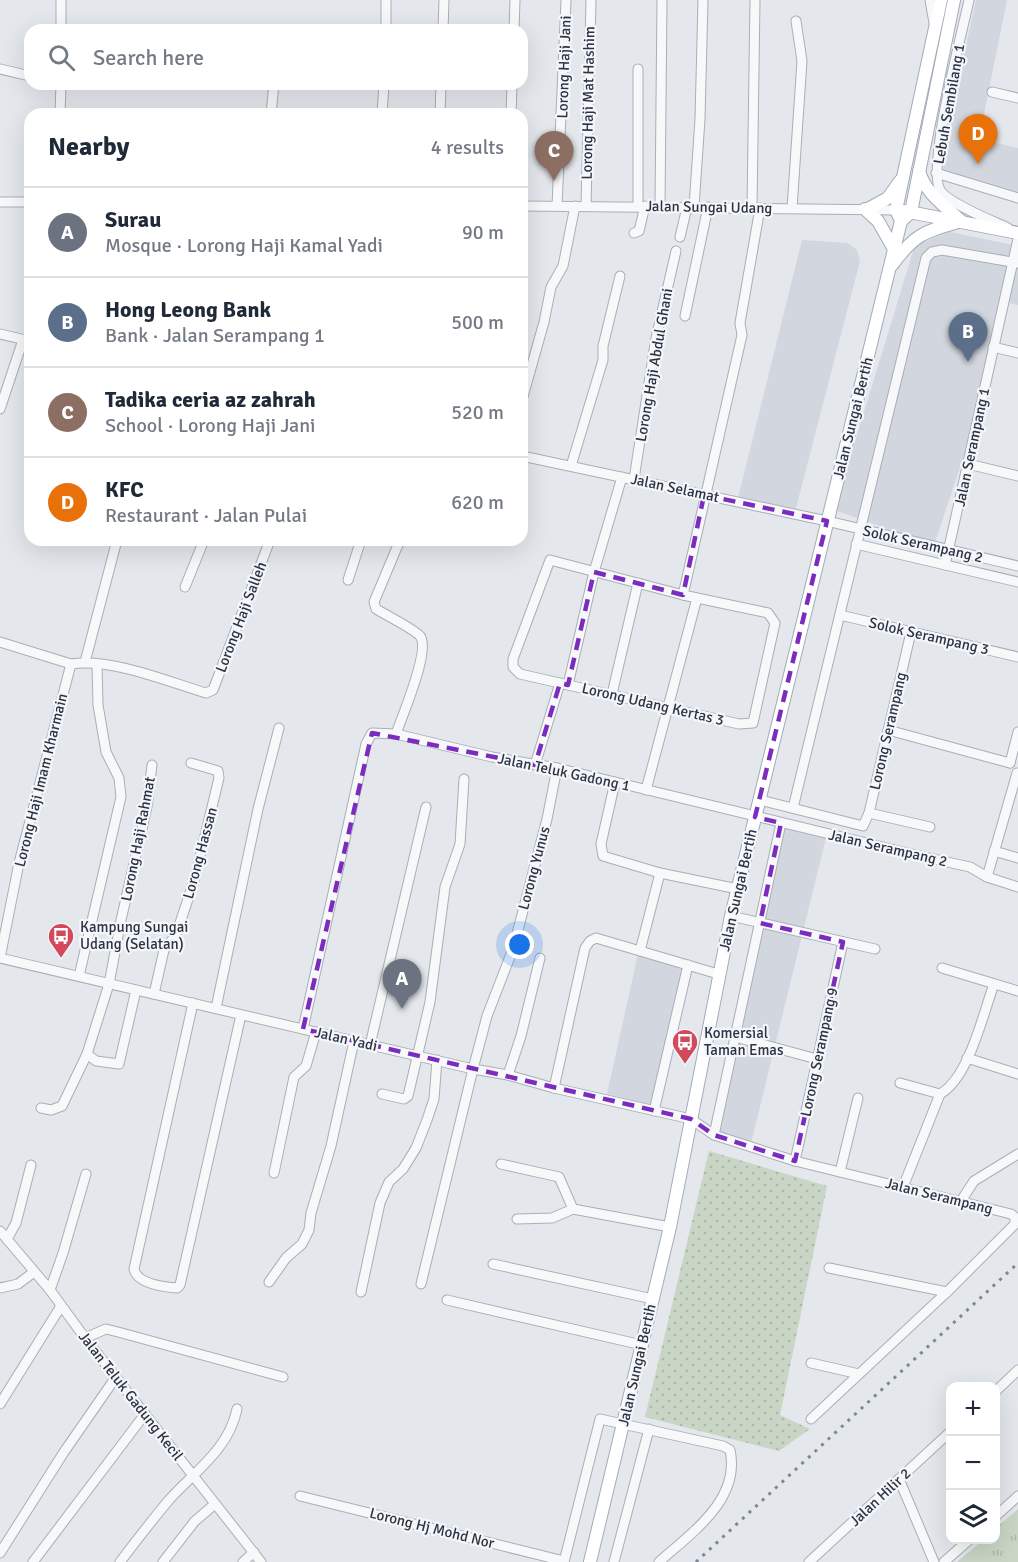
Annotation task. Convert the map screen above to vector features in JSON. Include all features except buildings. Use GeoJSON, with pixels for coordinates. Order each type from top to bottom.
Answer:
{"type":"FeatureCollection","features":[{"type":"Feature","properties":{"kind":"main road","name":"Jalan Sungai Bertih"},"geometry":{"type":"LineString","coordinates":[[903,214],[905,169],[941,0]]}},
{"type":"Feature","properties":{"kind":"main road","name":"Jalan Sungai Bertih"},"geometry":{"type":"LineString","coordinates":[[590,1562],[670,1227],[731,916],[894,249],[903,214],[919,171],[954,0]]}},
{"type":"Feature","properties":{"kind":"main road"},"geometry":{"type":"LineString","coordinates":[[894,249],[878,221],[867,209],[888,198],[905,169]]}},
{"type":"Feature","properties":{"kind":"main road"},"geometry":{"type":"LineString","coordinates":[[919,171],[929,192],[962,221]]}},
{"type":"Feature","properties":{"kind":"main road"},"geometry":{"type":"LineString","coordinates":[[903,214],[962,221],[1018,233]]}},
{"type":"Feature","properties":{"kind":"main road"},"geometry":{"type":"LineString","coordinates":[[889,269],[908,243],[919,236],[962,221]]}},
{"type":"Feature","properties":{"kind":"street"},"geometry":{"type":"LineString","coordinates":[[61,0],[61,24]]}},
{"type":"Feature","properties":{"kind":"street"},"geometry":{"type":"LineString","coordinates":[[386,0],[386,24]]}},
{"type":"Feature","properties":{"kind":"street"},"geometry":{"type":"LineString","coordinates":[[444,0],[444,24]]}},
{"type":"Feature","properties":{"kind":"street"},"geometry":{"type":"LineString","coordinates":[[514,24],[515,0]]}},
{"type":"Feature","properties":{"kind":"street","name":"Lorong Haji Jani"},"geometry":{"type":"LineString","coordinates":[[557,206],[566,0]]}},
{"type":"Feature","properties":{"kind":"street","name":"Lorong Haji Mat Hashim"},"geometry":{"type":"LineString","coordinates":[[586,206],[591,0]]}},
{"type":"Feature","properties":{"kind":"street"},"geometry":{"type":"LineString","coordinates":[[660,206],[663,0]]}},
{"type":"Feature","properties":{"kind":"street"},"geometry":{"type":"LineString","coordinates":[[680,237],[690,207],[700,119],[703,0]]}},
{"type":"Feature","properties":{"kind":"street"},"geometry":{"type":"LineString","coordinates":[[683,595],[742,335],[740,323],[756,208],[755,0]]}},
{"type":"Feature","properties":{"kind":"street"},"geometry":{"type":"LineString","coordinates":[[930,0],[935,29]]}},
{"type":"Feature","properties":{"kind":"street","name":"Lebuh Sembilang 1"},"geometry":{"type":"LineString","coordinates":[[969,0],[941,130],[936,173],[940,189],[947,198],[1018,233]]}},
{"type":"Feature","properties":{"kind":"street"},"geometry":{"type":"LineString","coordinates":[[792,208],[802,61],[796,21]]}},
{"type":"Feature","properties":{"kind":"street"},"geometry":{"type":"LineString","coordinates":[[0,69],[24,75]]}},
{"type":"Feature","properties":{"kind":"street"},"geometry":{"type":"LineString","coordinates":[[634,233],[639,231],[641,206],[638,69]]}},
{"type":"Feature","properties":{"kind":"street"},"geometry":{"type":"LineString","coordinates":[[60,108],[61,90]]}},
{"type":"Feature","properties":{"kind":"street"},"geometry":{"type":"LineString","coordinates":[[272,108],[273,90]]}},
{"type":"Feature","properties":{"kind":"street"},"geometry":{"type":"LineString","coordinates":[[382,108],[384,90]]}},
{"type":"Feature","properties":{"kind":"street"},"geometry":{"type":"LineString","coordinates":[[440,108],[441,90]]}},
{"type":"Feature","properties":{"kind":"street"},"geometry":{"type":"LineString","coordinates":[[511,108],[512,90]]}},
{"type":"Feature","properties":{"kind":"street"},"geometry":{"type":"LineString","coordinates":[[992,92],[1018,98]]}},
{"type":"Feature","properties":{"kind":"street"},"geometry":{"type":"LineString","coordinates":[[936,173],[1018,198]]}},
{"type":"Feature","properties":{"kind":"street"},"geometry":{"type":"LineString","coordinates":[[0,202],[24,202]]}},
{"type":"Feature","properties":{"kind":"street","name":"Jalan Sungai Udang"},"geometry":{"type":"LineString","coordinates":[[528,206],[867,209],[903,214]]}},
{"type":"Feature","properties":{"kind":"street"},"geometry":{"type":"LineString","coordinates":[[528,379],[551,288],[563,266],[575,206]]}},
{"type":"Feature","properties":{"kind":"street"},"geometry":{"type":"LineString","coordinates":[[685,316],[708,207]]}},
{"type":"Feature","properties":{"kind":"street","name":"Jalan Serampang 1"},"geometry":{"type":"LineString","coordinates":[[945,565],[993,347],[1015,263],[1018,239]]}},
{"type":"Feature","properties":{"kind":"street"},"geometry":{"type":"LineString","coordinates":[[759,800],[793,808],[926,258],[932,252],[942,250],[1015,263]]}},
{"type":"Feature","properties":{"kind":"street","name":"Lorong Haji Abdul Ghani"},"geometry":{"type":"LineString","coordinates":[[634,479],[656,338],[676,251]]}},
{"type":"Feature","properties":{"kind":"street"},"geometry":{"type":"LineString","coordinates":[[571,466],[603,360],[603,346],[620,276]]}},
{"type":"Feature","properties":{"kind":"street"},"geometry":{"type":"LineString","coordinates":[[0,334],[24,339]]}},
{"type":"Feature","properties":{"kind":"street"},"geometry":{"type":"LineString","coordinates":[[993,347],[1018,353]]}},
{"type":"Feature","properties":{"kind":"street"},"geometry":{"type":"LineString","coordinates":[[0,409],[24,348]]}},
{"type":"Feature","properties":{"kind":"street","name":"Jalan Selamat"},"geometry":{"type":"LineString","coordinates":[[528,457],[827,521]]}},
{"type":"Feature","properties":{"kind":"street"},"geometry":{"type":"LineString","coordinates":[[968,464],[1018,476]]}},
{"type":"Feature","properties":{"kind":"street"},"geometry":{"type":"LineString","coordinates":[[535,765],[564,684],[622,477]]}},
{"type":"Feature","properties":{"kind":"street","name":"Solok Serampang 2"},"geometry":{"type":"LineString","coordinates":[[827,521],[1018,567]]}},
{"type":"Feature","properties":{"kind":"street"},"geometry":{"type":"LineString","coordinates":[[856,544],[1018,582]]}},
{"type":"Feature","properties":{"kind":"street"},"geometry":{"type":"LineString","coordinates":[[85,662],[115,546]]}},
{"type":"Feature","properties":{"kind":"street"},"geometry":{"type":"LineString","coordinates":[[185,587],[202,546]]}},
{"type":"Feature","properties":{"kind":"street","name":"Lorong Haji Salleh"},"geometry":{"type":"LineString","coordinates":[[97,664],[210,693],[268,546]]}},
{"type":"Feature","properties":{"kind":"street"},"geometry":{"type":"LineString","coordinates":[[348,580],[359,546]]}},
{"type":"Feature","properties":{"kind":"street"},"geometry":{"type":"LineString","coordinates":[[396,734],[420,665],[424,646],[420,636],[376,609],[374,602],[397,546]]}},
{"type":"Feature","properties":{"kind":"street","name":"Lorong Udang Kertas 3"},"geometry":{"type":"LineString","coordinates":[[594,572],[549,560],[513,659],[513,668],[520,674],[745,724],[753,723],[775,623],[768,613],[697,598]]}},
{"type":"Feature","properties":{"kind":"street"},"geometry":{"type":"LineString","coordinates":[[594,572],[697,598],[646,790]]}},
{"type":"Feature","properties":{"kind":"street"},"geometry":{"type":"LineString","coordinates":[[612,694],[638,583]]}},
{"type":"Feature","properties":{"kind":"street","name":"Solok Serampang 3"},"geometry":{"type":"LineString","coordinates":[[840,615],[1018,657]]}},
{"type":"Feature","properties":{"kind":"street","name":"Lorong Serampang"},"geometry":{"type":"LineString","coordinates":[[793,808],[863,826],[869,813],[911,632]]}},
{"type":"Feature","properties":{"kind":"street"},"geometry":{"type":"LineString","coordinates":[[0,642],[71,664],[85,662],[97,664],[98,705],[106,752],[119,778],[121,797],[79,976]]}},
{"type":"Feature","properties":{"kind":"street","name":"Lorong Haji Imam Kharmain"},"geometry":{"type":"LineString","coordinates":[[0,958],[19,863],[71,664]]}},
{"type":"Feature","properties":{"kind":"street"},"geometry":{"type":"LineString","coordinates":[[216,1008],[258,809],[279,728]]}},
{"type":"Feature","properties":{"kind":"street"},"geometry":{"type":"LineString","coordinates":[[888,730],[1010,763],[1017,773],[987,877]]}},
{"type":"Feature","properties":{"kind":"street"},"geometry":{"type":"LineString","coordinates":[[1010,763],[1018,732]]}},
{"type":"Feature","properties":{"kind":"street","name":"Jalan Teluk Gadong 1"},"geometry":{"type":"LineString","coordinates":[[303,1029],[366,744],[372,733],[396,734],[557,768],[755,817]]}},
{"type":"Feature","properties":{"kind":"street","name":"Lorong Hassan"},"geometry":{"type":"LineString","coordinates":[[154,994],[164,950],[176,935],[194,881],[219,778],[218,771],[191,763]]}},
{"type":"Feature","properties":{"kind":"street","name":"Lorong Haji Rahmat"},"geometry":{"type":"LineString","coordinates":[[41,1108],[51,1110],[62,1106],[87,1054],[109,984],[147,807],[152,765]]}},
{"type":"Feature","properties":{"kind":"street","name":"Lorong Yunus"},"geometry":{"type":"LineString","coordinates":[[422,1284],[473,1069],[487,1016],[513,949],[547,819],[557,768]]}},
{"type":"Feature","properties":{"kind":"street"},"geometry":{"type":"LineString","coordinates":[[382,1094],[406,1098],[430,1002],[446,887],[460,844],[464,778]]}},
{"type":"Feature","properties":{"kind":"street"},"geometry":{"type":"LineString","coordinates":[[615,782],[601,844],[603,856],[660,873],[738,890]]}},
{"type":"Feature","properties":{"kind":"street"},"geometry":{"type":"LineString","coordinates":[[370,1045],[426,807]]}},
{"type":"Feature","properties":{"kind":"street"},"geometry":{"type":"LineString","coordinates":[[869,813],[930,827]]}},
{"type":"Feature","properties":{"kind":"street","name":"Jalan Serampang 2"},"geometry":{"type":"LineString","coordinates":[[755,817],[958,863],[987,877],[1018,887]]}},
{"type":"Feature","properties":{"kind":"street"},"geometry":{"type":"LineString","coordinates":[[714,1136],[781,823]]}},
{"type":"Feature","properties":{"kind":"street"},"geometry":{"type":"LineString","coordinates":[[994,851],[1018,858]]}},
{"type":"Feature","properties":{"kind":"street"},"geometry":{"type":"LineString","coordinates":[[640,951],[660,873]]}},
{"type":"Feature","properties":{"kind":"street"},"geometry":{"type":"LineString","coordinates":[[731,916],[874,950]]}},
{"type":"Feature","properties":{"kind":"street"},"geometry":{"type":"LineString","coordinates":[[554,1088],[585,948],[590,941],[596,938],[718,974]]}},
{"type":"Feature","properties":{"kind":"street","name":"Lorong Serampang 9"},"geometry":{"type":"LineString","coordinates":[[795,1161],[843,942]]}},
{"type":"Feature","properties":{"kind":"street","name":"Jalan Yadi"},"geometry":{"type":"LineString","coordinates":[[0,958],[691,1119]]}},
{"type":"Feature","properties":{"kind":"street"},"geometry":{"type":"LineString","coordinates":[[508,1075],[532,995],[540,958]]}},
{"type":"Feature","properties":{"kind":"street"},"geometry":{"type":"LineString","coordinates":[[654,1111],[688,965]]}},
{"type":"Feature","properties":{"kind":"street"},"geometry":{"type":"LineString","coordinates":[[942,968],[1018,991]]}},
{"type":"Feature","properties":{"kind":"street"},"geometry":{"type":"LineString","coordinates":[[903,1187],[940,1094],[952,1086],[967,1058],[994,984]]}},
{"type":"Feature","properties":{"kind":"street"},"geometry":{"type":"LineString","coordinates":[[87,1054],[96,1061],[118,1064],[136,990]]}},
{"type":"Feature","properties":{"kind":"street"},"geometry":{"type":"LineString","coordinates":[[193,1003],[134,1269],[140,1280],[177,1288],[180,1285],[241,1015]]}},
{"type":"Feature","properties":{"kind":"street"},"geometry":{"type":"LineString","coordinates":[[274,1173],[294,1077],[306,1066],[315,1032]]}},
{"type":"Feature","properties":{"kind":"street"},"geometry":{"type":"LineString","coordinates":[[735,1037],[817,1059]]}},
{"type":"Feature","properties":{"kind":"street"},"geometry":{"type":"LineString","coordinates":[[269,1282],[286,1258],[302,1244],[309,1230],[311,1213],[331,1146],[354,1041]]}},
{"type":"Feature","properties":{"kind":"street"},"geometry":{"type":"LineString","coordinates":[[967,1058],[1018,1074]]}},
{"type":"Feature","properties":{"kind":"street"},"geometry":{"type":"LineString","coordinates":[[361,1292],[380,1203],[389,1182],[403,1168],[416,1148],[434,1099],[437,1060]]}},
{"type":"Feature","properties":{"kind":"street"},"geometry":{"type":"LineString","coordinates":[[900,1083],[940,1094]]}},
{"type":"Feature","properties":{"kind":"street"},"geometry":{"type":"LineString","coordinates":[[840,1172],[858,1098]]}},
{"type":"Feature","properties":{"kind":"street","name":"Jalan Serampang"},"geometry":{"type":"LineString","coordinates":[[691,1119],[714,1136],[795,1161],[1011,1214],[1016,1218],[1014,1225],[947,1292],[811,1419]]}},
{"type":"Feature","properties":{"kind":"street"},"geometry":{"type":"LineString","coordinates":[[961,1202],[974,1181],[1018,1154]]}},
{"type":"Feature","properties":{"kind":"street"},"geometry":{"type":"LineString","coordinates":[[501,1164],[559,1177],[573,1209]]}},
{"type":"Feature","properties":{"kind":"street"},"geometry":{"type":"LineString","coordinates":[[7,1239],[16,1223],[31,1166]]}},
{"type":"Feature","properties":{"kind":"street"},"geometry":{"type":"LineString","coordinates":[[50,1290],[86,1174]]}},
{"type":"Feature","properties":{"kind":"street"},"geometry":{"type":"LineString","coordinates":[[517,1219],[552,1218],[573,1209],[670,1227]]}},
{"type":"Feature","properties":{"kind":"street","name":"Jalan Teluk Gadung Kecil"},"geometry":{"type":"LineString","coordinates":[[0,1231],[50,1290],[261,1562]]}},
{"type":"Feature","properties":{"kind":"street"},"geometry":{"type":"LineString","coordinates":[[493,1264],[652,1299]]}},
{"type":"Feature","properties":{"kind":"street"},"geometry":{"type":"LineString","coordinates":[[829,1268],[947,1292]]}},
{"type":"Feature","properties":{"kind":"street"},"geometry":{"type":"LineString","coordinates":[[0,1288],[18,1284],[34,1272]]}},
{"type":"Feature","properties":{"kind":"street"},"geometry":{"type":"LineString","coordinates":[[447,1300],[642,1345]]}},
{"type":"Feature","properties":{"kind":"street"},"geometry":{"type":"LineString","coordinates":[[0,1404],[61,1306]]}},
{"type":"Feature","properties":{"kind":"street"},"geometry":{"type":"LineString","coordinates":[[85,1338],[106,1329],[283,1377]]}},
{"type":"Feature","properties":{"kind":"street"},"geometry":{"type":"LineString","coordinates":[[811,1363],[859,1374]]}},
{"type":"Feature","properties":{"kind":"street"},"geometry":{"type":"LineString","coordinates":[[1000,1387],[1018,1370]]}},
{"type":"Feature","properties":{"kind":"street"},"geometry":{"type":"LineString","coordinates":[[0,1553],[64,1452],[116,1377]]}},
{"type":"Feature","properties":{"kind":"street"},"geometry":{"type":"LineString","coordinates":[[120,1562],[170,1499],[193,1477],[229,1433],[237,1408]]}},
{"type":"Feature","properties":{"kind":"street"},"geometry":{"type":"LineString","coordinates":[[33,1562],[145,1414]]}},
{"type":"Feature","properties":{"kind":"street"},"geometry":{"type":"LineString","coordinates":[[564,1561],[600,1419],[723,1446],[730,1450],[728,1480],[723,1499],[712,1514],[659,1562]]}},
{"type":"Feature","properties":{"kind":"street"},"geometry":{"type":"LineString","coordinates":[[614,1562],[649,1429]]}},
{"type":"Feature","properties":{"kind":"street","name":"Jalan Hilir 2"},"geometry":{"type":"LineString","coordinates":[[809,1562],[947,1436]]}},
{"type":"Feature","properties":{"kind":"street"},"geometry":{"type":"LineString","coordinates":[[899,1479],[934,1562]]}},
{"type":"Feature","properties":{"kind":"street","name":"Lorong Hj Mohd Nor"},"geometry":{"type":"LineString","coordinates":[[300,1496],[564,1561]]}},
{"type":"Feature","properties":{"kind":"street"},"geometry":{"type":"LineString","coordinates":[[1000,1512],[1018,1496]]}},
{"type":"Feature","properties":{"kind":"street"},"geometry":{"type":"LineString","coordinates":[[163,1562],[195,1521],[215,1504]]}},
{"type":"Feature","properties":{"kind":"street"},"geometry":{"type":"LineString","coordinates":[[944,1562],[964,1544]]}},
{"type":"Feature","properties":{"kind":"street"},"geometry":{"type":"LineString","coordinates":[[243,1562],[254,1552]]}},
{"type":"Feature","properties":{"kind":"street"},"geometry":{"type":"LineString","coordinates":[[820,1552],[824,1562]]}},
{"type":"Feature","properties":{"kind":"highlighted area"},"geometry":{"type":"Polygon","coordinates":[[[704,495],[827,521],[755,817],[781,823],[760,923],[843,942],[795,1161],[714,1135],[691,1119],[303,1029],[372,733],[535,765],[560,683],[568,685],[594,572],[683,595],[704,495]]]}},
{"type":"Feature","properties":{"kind":"shaded area"},"geometry":{"type":"Polygon","coordinates":[[[976,0],[1007,0],[979,139],[1018,148],[1018,194],[943,171],[949,123],[976,0]]]}},
{"type":"Feature","properties":{"kind":"shaded area"},"geometry":{"type":"Polygon","coordinates":[[[950,232],[1018,246],[1018,305],[1001,301],[973,428],[934,545],[834,510],[915,245],[950,232]]]}},
{"type":"Feature","properties":{"kind":"shaded area"},"geometry":{"type":"Polygon","coordinates":[[[802,240],[848,243],[857,250],[860,261],[796,508],[790,509],[738,498],[802,240]]]}},
{"type":"Feature","properties":{"kind":"shaded area"},"geometry":{"type":"Polygon","coordinates":[[[784,828],[826,838],[751,1143],[718,1133],[784,828]]]}},
{"type":"Feature","properties":{"kind":"shaded area"},"geometry":{"type":"Polygon","coordinates":[[[638,954],[683,967],[651,1105],[607,1094],[638,954]]]}},
{"type":"Feature","properties":{"kind":"green space"},"geometry":{"type":"Polygon","coordinates":[[[709,1151],[827,1186],[780,1415],[810,1429],[779,1451],[645,1417],[709,1151]]]}},
{"type":"Feature","properties":{"kind":"green space"},"geometry":{"type":"Polygon","coordinates":[[[1018,1509],[1018,1562],[957,1562],[978,1544],[1000,1544],[1000,1525],[1018,1509]]]}},
{"type":"Feature","properties":{"kind":"railway"},"geometry":{"type":"LineString","coordinates":[[696,1562],[1018,1263]]}},
{"type":"Feature","properties":{"kind":"place","name":"KFC"},"geometry":{"type":"Point","coordinates":[978,164]}},
{"type":"Feature","properties":{"kind":"place","name":"Tadika ceria az zahrah"},"geometry":{"type":"Point","coordinates":[554,181]}},
{"type":"Feature","properties":{"kind":"place","name":"Hong Leong Bank"},"geometry":{"type":"Point","coordinates":[968,362]}},
{"type":"Feature","properties":{"kind":"place","name":"Kampung Sungai Udang (Selatan)"},"geometry":{"type":"Point","coordinates":[61,959]}},
{"type":"Feature","properties":{"kind":"place","name":"Surau"},"geometry":{"type":"Point","coordinates":[402,1009]}},
{"type":"Feature","properties":{"kind":"place","name":"Komersial Taman Emas"},"geometry":{"type":"Point","coordinates":[685,1065]}}]}
